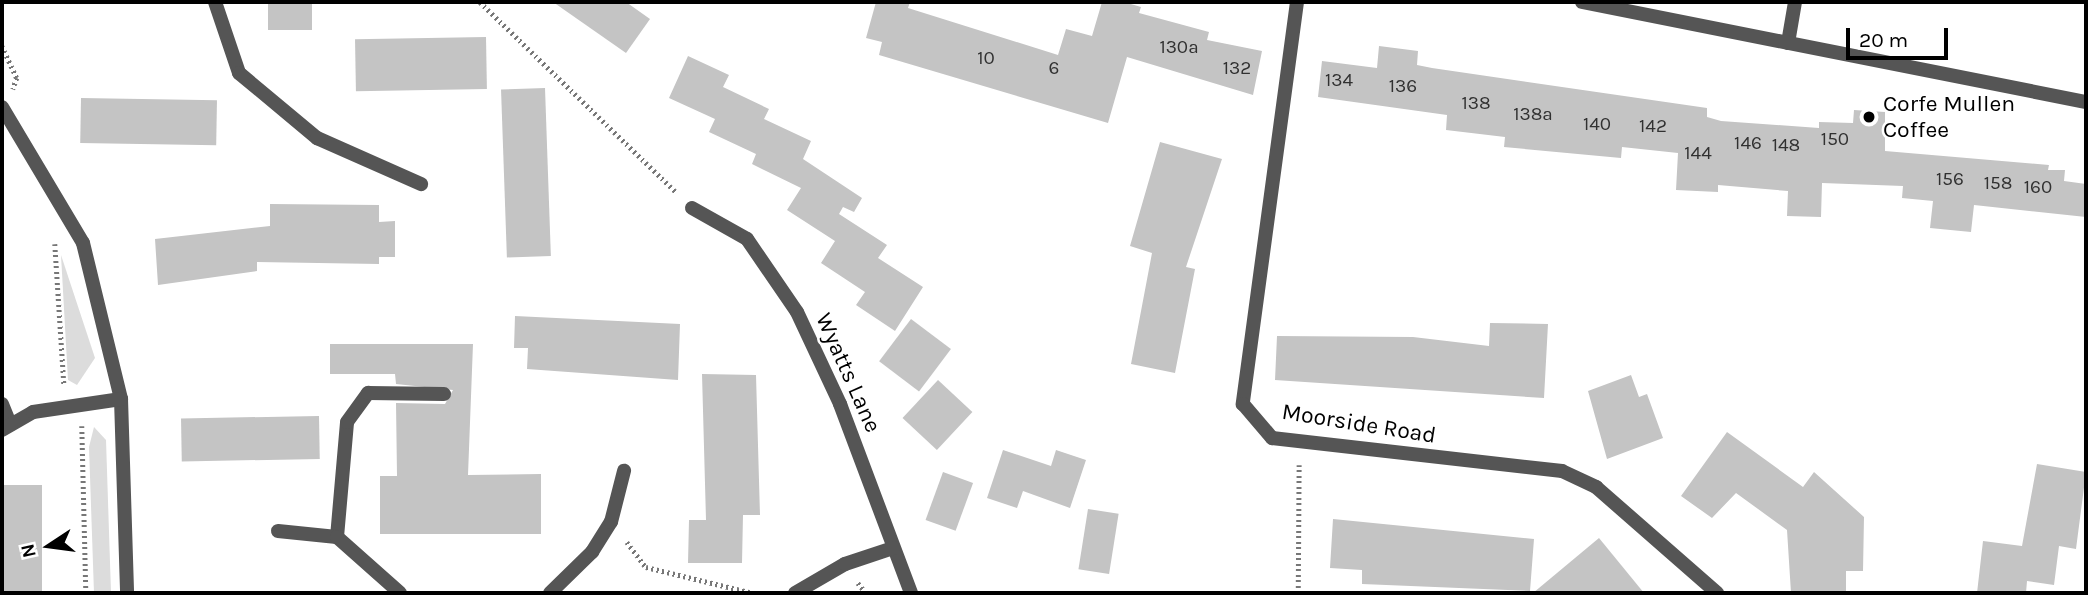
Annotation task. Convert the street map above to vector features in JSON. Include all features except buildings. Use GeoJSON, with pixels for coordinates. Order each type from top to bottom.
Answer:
{"type":"FeatureCollection","features":[{"type":"Feature","properties":{"kind":"street"},"geometry":{"type":"LineString","coordinates":[[215,2],[239,73],[317,138],[421,184]]}},
{"type":"Feature","properties":{"kind":"street","name":"Moorside Road"},"geometry":{"type":"LineString","coordinates":[[1297,2],[1243,404],[1272,438],[1562,471],[1596,487],[1717,593]]}},
{"type":"Feature","properties":{"kind":"street"},"geometry":{"type":"LineString","coordinates":[[1582,2],[1637,7],[1788,43],[2086,102]]}},
{"type":"Feature","properties":{"kind":"street"},"geometry":{"type":"LineString","coordinates":[[1788,43],[1795,2]]}},
{"type":"Feature","properties":{"kind":"street"},"geometry":{"type":"LineString","coordinates":[[4,110],[83,243],[121,399],[127,593]]}},
{"type":"Feature","properties":{"kind":"street","name":"Wyatts Lane"},"geometry":{"type":"LineString","coordinates":[[692,208],[747,239],[797,312],[840,404],[911,593]]}},
{"type":"Feature","properties":{"kind":"street"},"geometry":{"type":"LineString","coordinates":[[337,537],[347,422],[368,393],[444,394]]}},
{"type":"Feature","properties":{"kind":"street"},"geometry":{"type":"LineString","coordinates":[[2,404],[6,427],[33,412],[121,399]]}},
{"type":"Feature","properties":{"kind":"street"},"geometry":{"type":"LineString","coordinates":[[550,593],[592,552],[611,522],[624,471]]}},
{"type":"Feature","properties":{"kind":"street"},"geometry":{"type":"LineString","coordinates":[[278,531],[337,537],[400,593]]}},
{"type":"Feature","properties":{"kind":"street"},"geometry":{"type":"LineString","coordinates":[[795,593],[845,564],[893,548]]}},
{"type":"Feature","properties":{"kind":"path"},"geometry":{"type":"LineString","coordinates":[[480,2],[692,208]]}},
{"type":"Feature","properties":{"kind":"path"},"geometry":{"type":"LineString","coordinates":[[2,46],[17,78],[4,110]]}},
{"type":"Feature","properties":{"kind":"path"},"geometry":{"type":"LineString","coordinates":[[62,208],[54,232],[66,407]]}},
{"type":"Feature","properties":{"kind":"path"},"geometry":{"type":"LineString","coordinates":[[81,405],[86,593]]}},
{"type":"Feature","properties":{"kind":"path"},"geometry":{"type":"LineString","coordinates":[[1298,593],[1300,440]]}},
{"type":"Feature","properties":{"kind":"path"},"geometry":{"type":"LineString","coordinates":[[611,522],[646,567],[753,593]]}},
{"type":"Feature","properties":{"kind":"shaded area"},"geometry":{"type":"Polygon","coordinates":[[[61,255],[95,358],[77,385],[68,380],[61,255]]]}},
{"type":"Feature","properties":{"kind":"shaded area"},"geometry":{"type":"Polygon","coordinates":[[[94,427],[106,440],[111,593],[94,593],[89,447],[94,427]]]}},
{"type":"Feature","properties":{"kind":"place","name":"Corfe Mullen Coffee"},"geometry":{"type":"Point","coordinates":[1869,117]}}]}
